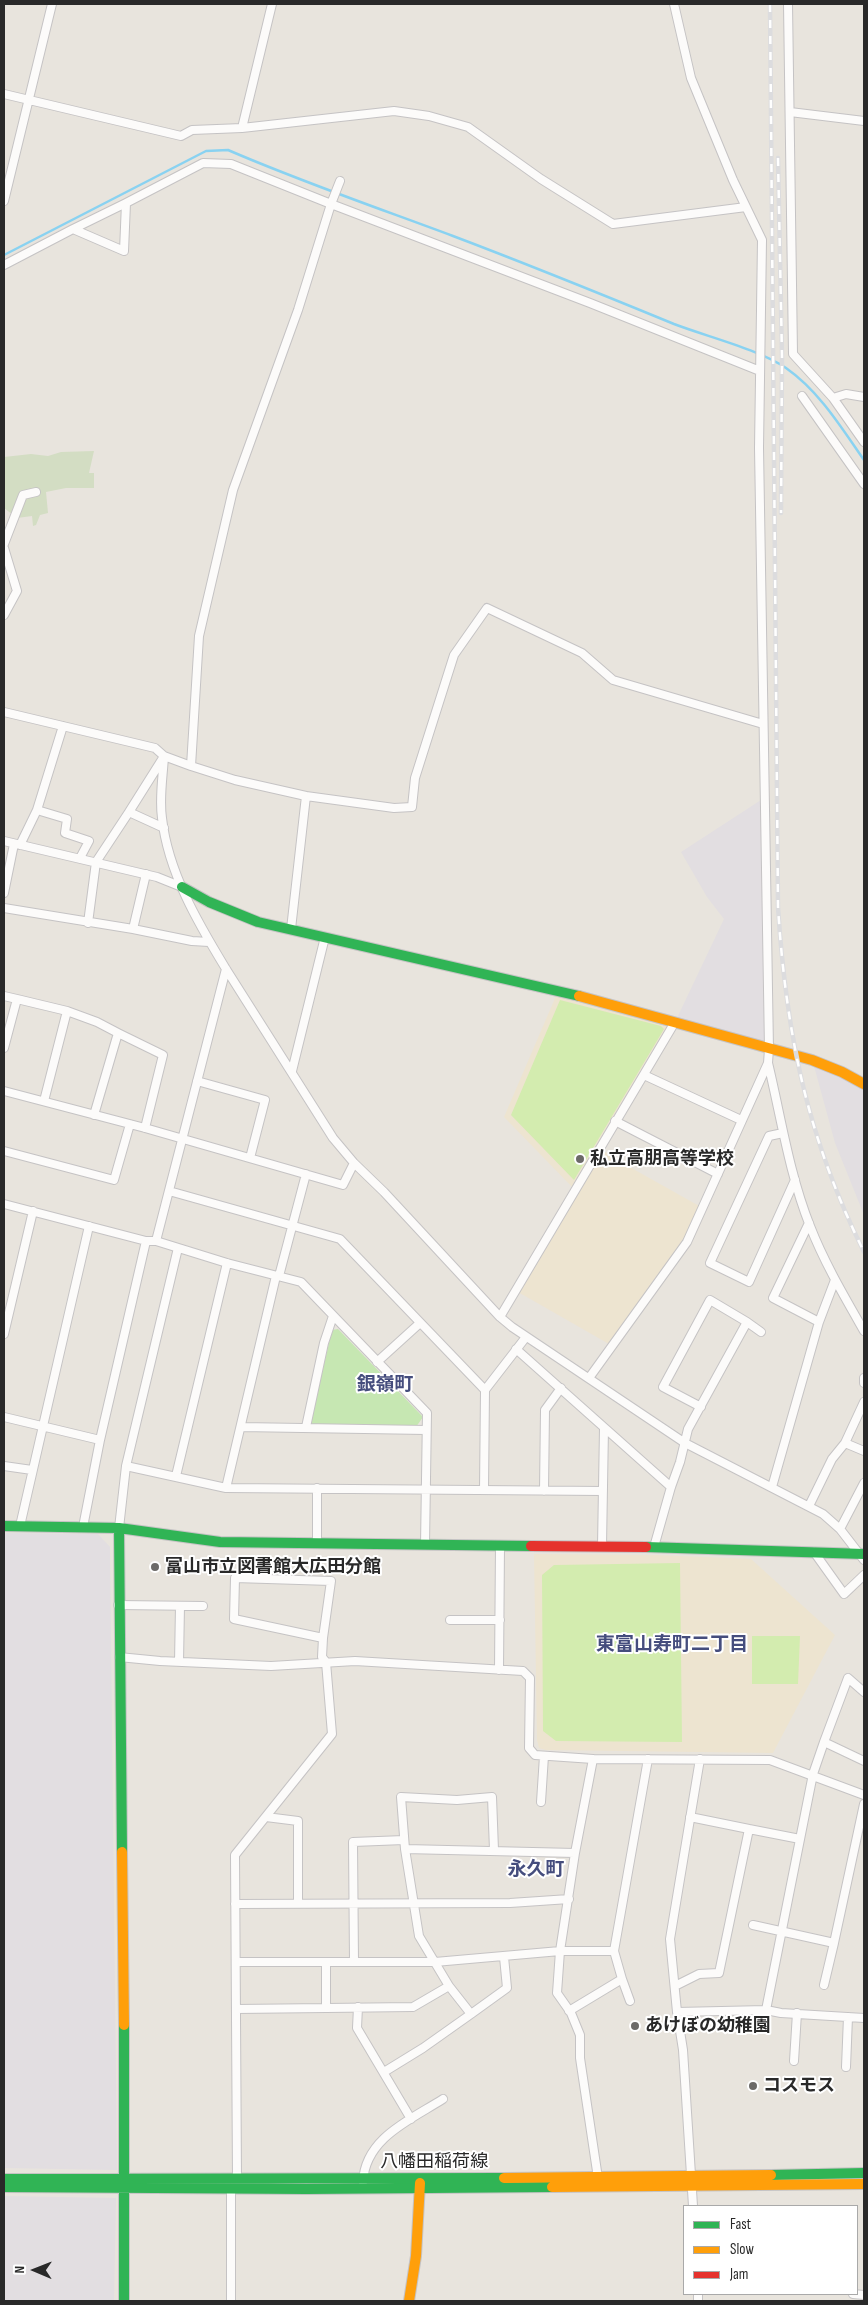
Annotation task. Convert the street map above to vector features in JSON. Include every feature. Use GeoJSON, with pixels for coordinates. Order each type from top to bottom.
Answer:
{"type":"FeatureCollection","features":[{"type":"Feature","properties":{"kind":"street"},"geometry":{"type":"LineString","coordinates":[[4,201],[52,4]]}},
{"type":"Feature","properties":{"kind":"street"},"geometry":{"type":"LineString","coordinates":[[242,128],[272,4]]}},
{"type":"Feature","properties":{"kind":"street"},"geometry":{"type":"LineString","coordinates":[[674,4],[691,78],[762,240],[759,448],[768,1063],[795,1180],[809,1223],[835,1280],[864,1331]]}},
{"type":"Feature","properties":{"kind":"street"},"geometry":{"type":"LineString","coordinates":[[788,4],[793,354],[833,398],[864,442]]}},
{"type":"Feature","properties":{"kind":"street"},"geometry":{"type":"LineString","coordinates":[[4,94],[181,136],[192,130],[242,128],[394,111],[429,116],[468,126],[541,179],[613,224],[746,207]]}},
{"type":"Feature","properties":{"kind":"street"},"geometry":{"type":"LineString","coordinates":[[790,112],[864,121]]}},
{"type":"Feature","properties":{"kind":"street"},"geometry":{"type":"LineString","coordinates":[[4,265],[202,163],[231,164],[760,371]]}},
{"type":"Feature","properties":{"kind":"street"},"geometry":{"type":"LineString","coordinates":[[191,766],[199,636],[233,490],[298,310],[340,181]]}},
{"type":"Feature","properties":{"kind":"street"},"geometry":{"type":"LineString","coordinates":[[73,229],[124,251],[126,203]]}},
{"type":"Feature","properties":{"kind":"street"},"geometry":{"type":"LineString","coordinates":[[833,398],[846,394],[864,397]]}},
{"type":"Feature","properties":{"kind":"street"},"geometry":{"type":"LineString","coordinates":[[802,396],[864,484]]}},
{"type":"Feature","properties":{"kind":"street"},"geometry":{"type":"LineString","coordinates":[[4,615],[17,591],[4,546],[23,495],[36,492]]}},
{"type":"Feature","properties":{"kind":"street"},"geometry":{"type":"LineString","coordinates":[[4,712],[155,748],[164,756],[235,780],[306,796],[394,808],[412,807],[415,778],[454,656],[487,608],[582,653],[613,680],[763,724]]}},
{"type":"Feature","properties":{"kind":"street"},"geometry":{"type":"LineString","coordinates":[[4,893],[17,844],[37,810],[63,726]]}},
{"type":"Feature","properties":{"kind":"street"},"geometry":{"type":"LineString","coordinates":[[88,923],[96,862],[130,812],[164,756]]}},
{"type":"Feature","properties":{"kind":"street"},"geometry":{"type":"LineString","coordinates":[[164,756],[162,816],[170,858],[182,887],[226,969],[333,1138],[354,1163],[384,1192],[500,1317],[526,1337],[685,1444],[823,1514],[840,1528],[862,1556]]}},
{"type":"Feature","properties":{"kind":"street"},"geometry":{"type":"LineString","coordinates":[[291,929],[306,796]]}},
{"type":"Feature","properties":{"kind":"street"},"geometry":{"type":"LineString","coordinates":[[37,810],[67,819],[65,833],[89,841],[80,858]]}},
{"type":"Feature","properties":{"kind":"street"},"geometry":{"type":"LineString","coordinates":[[130,812],[164,828]]}},
{"type":"Feature","properties":{"kind":"street"},"geometry":{"type":"LineString","coordinates":[[4,841],[146,874],[182,887],[209,902],[243,916],[291,929],[556,990],[812,1060],[842,1072],[864,1084]]}},
{"type":"Feature","properties":{"kind":"street"},"geometry":{"type":"LineString","coordinates":[[133,929],[146,874]]}},
{"type":"Feature","properties":{"kind":"street"},"geometry":{"type":"LineString","coordinates":[[4,908],[133,929],[192,941],[210,942]]}},
{"type":"Feature","properties":{"kind":"street"},"geometry":{"type":"LineString","coordinates":[[292,1071],[325,937]]}},
{"type":"Feature","properties":{"kind":"street"},"geometry":{"type":"LineString","coordinates":[[156,1241],[226,969]]}},
{"type":"Feature","properties":{"kind":"street"},"geometry":{"type":"LineString","coordinates":[[4,996],[67,1011],[97,1022],[164,1055],[145,1128]]}},
{"type":"Feature","properties":{"kind":"street"},"geometry":{"type":"LineString","coordinates":[[4,1048],[17,999]]}},
{"type":"Feature","properties":{"kind":"street"},"geometry":{"type":"LineString","coordinates":[[44,1101],[67,1011]]}},
{"type":"Feature","properties":{"kind":"street"},"geometry":{"type":"LineString","coordinates":[[500,1317],[675,1022]]}},
{"type":"Feature","properties":{"kind":"street"},"geometry":{"type":"LineString","coordinates":[[94,1115],[118,1033]]}},
{"type":"Feature","properties":{"kind":"street"},"geometry":{"type":"LineString","coordinates":[[589,1378],[687,1242],[768,1063]]}},
{"type":"Feature","properties":{"kind":"street"},"geometry":{"type":"LineString","coordinates":[[644,1075],[741,1120]]}},
{"type":"Feature","properties":{"kind":"street"},"geometry":{"type":"LineString","coordinates":[[197,1081],[265,1100],[250,1158]]}},
{"type":"Feature","properties":{"kind":"street"},"geometry":{"type":"LineString","coordinates":[[4,1091],[145,1128],[343,1185],[354,1163]]}},
{"type":"Feature","properties":{"kind":"street"},"geometry":{"type":"LineString","coordinates":[[615,1121],[718,1174]]}},
{"type":"Feature","properties":{"kind":"street"},"geometry":{"type":"LineString","coordinates":[[4,1151],[114,1180],[130,1124]]}},
{"type":"Feature","properties":{"kind":"street"},"geometry":{"type":"LineString","coordinates":[[783,1133],[769,1136],[710,1263],[749,1282],[795,1180]]}},
{"type":"Feature","properties":{"kind":"street"},"geometry":{"type":"LineString","coordinates":[[226,1488],[278,1276],[306,1174]]}},
{"type":"Feature","properties":{"kind":"street"},"geometry":{"type":"LineString","coordinates":[[169,1191],[340,1239],[485,1390]]}},
{"type":"Feature","properties":{"kind":"street"},"geometry":{"type":"LineString","coordinates":[[4,1204],[156,1241],[227,1263],[301,1282],[427,1413],[425,1545]]}},
{"type":"Feature","properties":{"kind":"street"},"geometry":{"type":"LineString","coordinates":[[4,1334],[32,1211]]}},
{"type":"Feature","properties":{"kind":"street"},"geometry":{"type":"LineString","coordinates":[[809,1223],[773,1298],[819,1322]]}},
{"type":"Feature","properties":{"kind":"street"},"geometry":{"type":"LineString","coordinates":[[20,1526],[89,1226]]}},
{"type":"Feature","properties":{"kind":"street"},"geometry":{"type":"LineString","coordinates":[[83,1527],[100,1440],[146,1240]]}},
{"type":"Feature","properties":{"kind":"street"},"geometry":{"type":"LineString","coordinates":[[124,2301],[125,2184],[118,1528],[126,1466],[178,1248]]}},
{"type":"Feature","properties":{"kind":"street"},"geometry":{"type":"LineString","coordinates":[[176,1476],[227,1263]]}},
{"type":"Feature","properties":{"kind":"street"},"geometry":{"type":"LineString","coordinates":[[772,1487],[819,1322],[835,1280]]}},
{"type":"Feature","properties":{"kind":"street"},"geometry":{"type":"LineString","coordinates":[[700,1407],[663,1387],[710,1300],[761,1332]]}},
{"type":"Feature","properties":{"kind":"street"},"geometry":{"type":"LineString","coordinates":[[306,1427],[324,1343],[333,1316]]}},
{"type":"Feature","properties":{"kind":"street"},"geometry":{"type":"LineString","coordinates":[[654,1547],[688,1429],[747,1322]]}},
{"type":"Feature","properties":{"kind":"street"},"geometry":{"type":"LineString","coordinates":[[378,1362],[420,1323]]}},
{"type":"Feature","properties":{"kind":"street"},"geometry":{"type":"LineString","coordinates":[[484,1490],[485,1390],[526,1337]]}},
{"type":"Feature","properties":{"kind":"street"},"geometry":{"type":"LineString","coordinates":[[516,1349],[671,1487]]}},
{"type":"Feature","properties":{"kind":"street"},"geometry":{"type":"LineString","coordinates":[[864,1378],[864,1383]]}},
{"type":"Feature","properties":{"kind":"street"},"geometry":{"type":"LineString","coordinates":[[544,1491],[545,1410],[561,1388]]}},
{"type":"Feature","properties":{"kind":"street"},"geometry":{"type":"LineString","coordinates":[[809,1506],[832,1459],[845,1443],[864,1402]]}},
{"type":"Feature","properties":{"kind":"street"},"geometry":{"type":"LineString","coordinates":[[4,1418],[100,1440]]}},
{"type":"Feature","properties":{"kind":"street"},"geometry":{"type":"LineString","coordinates":[[241,1427],[426,1430]]}},
{"type":"Feature","properties":{"kind":"street"},"geometry":{"type":"LineString","coordinates":[[602,1546],[604,1428]]}},
{"type":"Feature","properties":{"kind":"street"},"geometry":{"type":"LineString","coordinates":[[845,1443],[864,1451]]}},
{"type":"Feature","properties":{"kind":"street"},"geometry":{"type":"LineString","coordinates":[[4,1466],[32,1470]]}},
{"type":"Feature","properties":{"kind":"street"},"geometry":{"type":"LineString","coordinates":[[126,1466],[226,1488],[603,1491]]}},
{"type":"Feature","properties":{"kind":"street"},"geometry":{"type":"LineString","coordinates":[[840,1528],[864,1483]]}},
{"type":"Feature","properties":{"kind":"street"},"geometry":{"type":"LineString","coordinates":[[317,1488],[317,1543]]}},
{"type":"Feature","properties":{"kind":"street"},"geometry":{"type":"LineString","coordinates":[[4,1526],[118,1528],[200,1540],[425,1545],[654,1547],[814,1552],[862,1556]]}},
{"type":"Feature","properties":{"kind":"street"},"geometry":{"type":"LineString","coordinates":[[499,1670],[500,1546]]}},
{"type":"Feature","properties":{"kind":"street"},"geometry":{"type":"LineString","coordinates":[[814,1552],[844,1594],[864,1576]]}},
{"type":"Feature","properties":{"kind":"street"},"geometry":{"type":"LineString","coordinates":[[237,2179],[235,1855],[332,1734],[326,1662],[322,1657],[331,1581],[234,1578],[234,1619],[323,1638]]}},
{"type":"Feature","properties":{"kind":"street"},"geometry":{"type":"LineString","coordinates":[[118,1605],[203,1606]]}},
{"type":"Feature","properties":{"kind":"street"},"geometry":{"type":"LineString","coordinates":[[179,1662],[180,1606]]}},
{"type":"Feature","properties":{"kind":"street"},"geometry":{"type":"LineString","coordinates":[[450,1620],[500,1620]]}},
{"type":"Feature","properties":{"kind":"street"},"geometry":{"type":"LineString","coordinates":[[119,1657],[271,1666],[355,1661],[523,1671],[530,1678],[529,1748],[534,1755],[594,1758],[770,1760],[813,1774],[864,1795]]}},
{"type":"Feature","properties":{"kind":"street"},"geometry":{"type":"LineString","coordinates":[[766,2010],[813,1774],[848,1678],[864,1692]]}},
{"type":"Feature","properties":{"kind":"street"},"geometry":{"type":"LineString","coordinates":[[824,1742],[864,1761]]}},
{"type":"Feature","properties":{"kind":"street"},"geometry":{"type":"LineString","coordinates":[[542,1802],[544,1756]]}},
{"type":"Feature","properties":{"kind":"street"},"geometry":{"type":"LineString","coordinates":[[594,1758],[575,1853],[560,1950],[557,1993],[569,2011],[580,2035],[580,2058],[598,2178]]}},
{"type":"Feature","properties":{"kind":"street"},"geometry":{"type":"LineString","coordinates":[[630,2001],[614,1951],[648,1759]]}},
{"type":"Feature","properties":{"kind":"street"},"geometry":{"type":"LineString","coordinates":[[693,2205],[683,2050],[677,2012],[670,1939],[700,1759]]}},
{"type":"Feature","properties":{"kind":"street"},"geometry":{"type":"LineString","coordinates":[[471,2014],[449,1986],[419,1936],[405,1849],[401,1797],[457,1800],[492,1797],[494,1850]]}},
{"type":"Feature","properties":{"kind":"street"},"geometry":{"type":"LineString","coordinates":[[824,1985],[864,1804]]}},
{"type":"Feature","properties":{"kind":"street"},"geometry":{"type":"LineString","coordinates":[[266,1817],[298,1820],[298,1904]]}},
{"type":"Feature","properties":{"kind":"street"},"geometry":{"type":"LineString","coordinates":[[690,1817],[800,1839]]}},
{"type":"Feature","properties":{"kind":"street"},"geometry":{"type":"LineString","coordinates":[[675,1986],[699,1974],[719,1974],[748,1830]]}},
{"type":"Feature","properties":{"kind":"street"},"geometry":{"type":"LineString","coordinates":[[354,1962],[353,1842],[404,1840]]}},
{"type":"Feature","properties":{"kind":"street"},"geometry":{"type":"LineString","coordinates":[[405,1849],[575,1853]]}},
{"type":"Feature","properties":{"kind":"street"},"geometry":{"type":"LineString","coordinates":[[235,1904],[510,1904],[569,1899]]}},
{"type":"Feature","properties":{"kind":"street"},"geometry":{"type":"LineString","coordinates":[[753,1925],[781,1933],[834,1943]]}},
{"type":"Feature","properties":{"kind":"street"},"geometry":{"type":"LineString","coordinates":[[236,1962],[435,1962],[504,1957],[560,1950],[614,1951]]}},
{"type":"Feature","properties":{"kind":"street"},"geometry":{"type":"LineString","coordinates":[[384,2072],[423,2048],[507,1988],[504,1957]]}},
{"type":"Feature","properties":{"kind":"street"},"geometry":{"type":"LineString","coordinates":[[326,1962],[326,2008]]}},
{"type":"Feature","properties":{"kind":"street"},"geometry":{"type":"LineString","coordinates":[[569,2011],[622,1979]]}},
{"type":"Feature","properties":{"kind":"street"},"geometry":{"type":"LineString","coordinates":[[236,2009],[412,2007],[449,1986]]}},
{"type":"Feature","properties":{"kind":"street"},"geometry":{"type":"LineString","coordinates":[[358,2008],[357,2028],[411,2119]]}},
{"type":"Feature","properties":{"kind":"street"},"geometry":{"type":"LineString","coordinates":[[677,2012],[766,2010],[781,2014],[796,2013],[864,2018]]}},
{"type":"Feature","properties":{"kind":"street"},"geometry":{"type":"LineString","coordinates":[[794,2061],[796,2013]]}},
{"type":"Feature","properties":{"kind":"street"},"geometry":{"type":"LineString","coordinates":[[846,2067],[848,2017]]}},
{"type":"Feature","properties":{"kind":"street"},"geometry":{"type":"LineString","coordinates":[[363,2183],[367,2159],[378,2144],[388,2134],[443,2099]]}},
{"type":"Feature","properties":{"kind":"street","name":"八幡田稲荷線"},"geometry":{"type":"LineString","coordinates":[[4,2187],[237,2179],[363,2183],[692,2181],[864,2173]]}},
{"type":"Feature","properties":{"kind":"street","name":"八幡田稲荷線"},"geometry":{"type":"LineString","coordinates":[[420,2183],[598,2178],[864,2184]]}},
{"type":"Feature","properties":{"kind":"street","name":"八幡田稲荷線"},"geometry":{"type":"LineString","coordinates":[[4,2179],[231,2189],[363,2183]]}},
{"type":"Feature","properties":{"kind":"street"},"geometry":{"type":"LineString","coordinates":[[409,2301],[416,2256],[420,2183]]}},
{"type":"Feature","properties":{"kind":"street"},"geometry":{"type":"LineString","coordinates":[[231,2189],[231,2301]]}},
{"type":"Feature","properties":{"kind":"shaded area"},"geometry":{"type":"Polygon","coordinates":[[[761,800],[766,1040],[762,1043],[677,1018],[724,919],[707,897],[681,852],[761,800]]]}},
{"type":"Feature","properties":{"kind":"shaded area","name":"私立高朋高等学校"},"geometry":{"type":"Polygon","coordinates":[[[556,996],[668,1026],[597,1147],[701,1207],[679,1248],[609,1344],[518,1292],[576,1191],[504,1117],[556,996]]]}},
{"type":"Feature","properties":{"kind":"shaded area"},"geometry":{"type":"Polygon","coordinates":[[[814,1066],[856,1083],[864,1089],[864,1215],[835,1143],[814,1066]]]}},
{"type":"Feature","properties":{"kind":"shaded area"},"geometry":{"type":"Polygon","coordinates":[[[4,1533],[98,1534],[110,1547],[117,2170],[4,2168],[4,1533]]]}},
{"type":"Feature","properties":{"kind":"shaded area"},"geometry":{"type":"Polygon","coordinates":[[[534,1554],[655,1555],[751,1559],[835,1635],[773,1753],[546,1750],[539,1748],[537,1740],[534,1554]]]}},
{"type":"Feature","properties":{"kind":"shaded area"},"geometry":{"type":"Polygon","coordinates":[[[4,2196],[116,2198],[114,2301],[4,2301],[4,2196]]]}},
{"type":"Feature","properties":{"kind":"green space"},"geometry":{"type":"Polygon","coordinates":[[[94,451],[89,473],[94,473],[94,488],[66,488],[46,492],[48,513],[40,515],[36,525],[33,526],[32,516],[17,518],[4,508],[4,457],[31,454],[48,456],[61,452],[94,451]]]}},
{"type":"Feature","properties":{"kind":"green space"},"geometry":{"type":"Polygon","coordinates":[[[560,1000],[661,1026],[664,1029],[574,1180],[511,1115],[560,1000]]]}},
{"type":"Feature","properties":{"kind":"green space"},"geometry":{"type":"Polygon","coordinates":[[[338,1329],[423,1417],[416,1427],[310,1425],[332,1330],[338,1329]]]}},
{"type":"Feature","properties":{"kind":"green space"},"geometry":{"type":"Polygon","coordinates":[[[680,1563],[682,1742],[556,1741],[543,1731],[542,1575],[554,1565],[680,1563]]]}},
{"type":"Feature","properties":{"kind":"green space"},"geometry":{"type":"Polygon","coordinates":[[[752,1636],[800,1636],[798,1684],[752,1684],[752,1636]]]}},
{"type":"Feature","properties":{"kind":"waterway"},"geometry":{"type":"LineString","coordinates":[[4,255],[206,151],[228,150],[312,184],[508,257],[674,324],[747,349],[775,361],[809,387],[838,422],[864,460]]}},
{"type":"Feature","properties":{"kind":"railway"},"geometry":{"type":"LineString","coordinates":[[770,4],[778,907],[787,998],[803,1084],[814,1126],[828,1167],[844,1209],[864,1252]]}},
{"type":"Feature","properties":{"kind":"railway"},"geometry":{"type":"LineString","coordinates":[[778,158],[782,356],[781,513]]}},
{"type":"Feature","properties":{"kind":"traffic: fast"},"geometry":{"type":"LineString","coordinates":[[182,887],[209,902],[258,922],[579,996]]}},
{"type":"Feature","properties":{"kind":"traffic: fast"},"geometry":{"type":"LineString","coordinates":[[4,1526],[119,1528],[220,1542],[531,1546]]}},
{"type":"Feature","properties":{"kind":"traffic: fast"},"geometry":{"type":"LineString","coordinates":[[119,1528],[122,1852]]}},
{"type":"Feature","properties":{"kind":"traffic: fast"},"geometry":{"type":"LineString","coordinates":[[646,1547],[864,1554]]}},
{"type":"Feature","properties":{"kind":"traffic: fast"},"geometry":{"type":"LineString","coordinates":[[124,2025],[124,2301]]}},
{"type":"Feature","properties":{"kind":"traffic: fast"},"geometry":{"type":"LineString","coordinates":[[771,2175],[864,2173]]}},
{"type":"Feature","properties":{"kind":"traffic: fast"},"geometry":{"type":"LineString","coordinates":[[4,2179],[504,2178]]}},
{"type":"Feature","properties":{"kind":"traffic: fast"},"geometry":{"type":"LineString","coordinates":[[4,2187],[306,2189],[552,2187]]}},
{"type":"Feature","properties":{"kind":"traffic: slow"},"geometry":{"type":"LineString","coordinates":[[579,996],[812,1060],[842,1072],[864,1084]]}},
{"type":"Feature","properties":{"kind":"traffic: slow"},"geometry":{"type":"LineString","coordinates":[[122,1852],[124,2025]]}},
{"type":"Feature","properties":{"kind":"traffic: slow"},"geometry":{"type":"LineString","coordinates":[[504,2178],[771,2175]]}},
{"type":"Feature","properties":{"kind":"traffic: slow"},"geometry":{"type":"LineString","coordinates":[[409,2301],[416,2256],[420,2183]]}},
{"type":"Feature","properties":{"kind":"traffic: slow"},"geometry":{"type":"LineString","coordinates":[[552,2187],[864,2184]]}},
{"type":"Feature","properties":{"kind":"traffic: jam"},"geometry":{"type":"LineString","coordinates":[[531,1546],[646,1547]]}},
{"type":"Feature","properties":{"kind":"place","name":"私立高朋高等学校"},"geometry":{"type":"Point","coordinates":[580,1159]}},
{"type":"Feature","properties":{"kind":"place","name":"富山市立図書館大広田分館"},"geometry":{"type":"Point","coordinates":[155,1567]}},
{"type":"Feature","properties":{"kind":"place","name":"あけぼの幼稚園"},"geometry":{"type":"Point","coordinates":[635,2026]}},
{"type":"Feature","properties":{"kind":"place","name":"コスモス"},"geometry":{"type":"Point","coordinates":[753,2086]}},
{"type":"Feature","properties":{"kind":"district","name":"銀嶺町"},"geometry":{"type":"Point","coordinates":[385,1385]}},
{"type":"Feature","properties":{"kind":"district","name":"東富山寿町二丁目"},"geometry":{"type":"Point","coordinates":[672,1645]}},
{"type":"Feature","properties":{"kind":"district","name":"永久町"},"geometry":{"type":"Point","coordinates":[536,1870]}}]}
